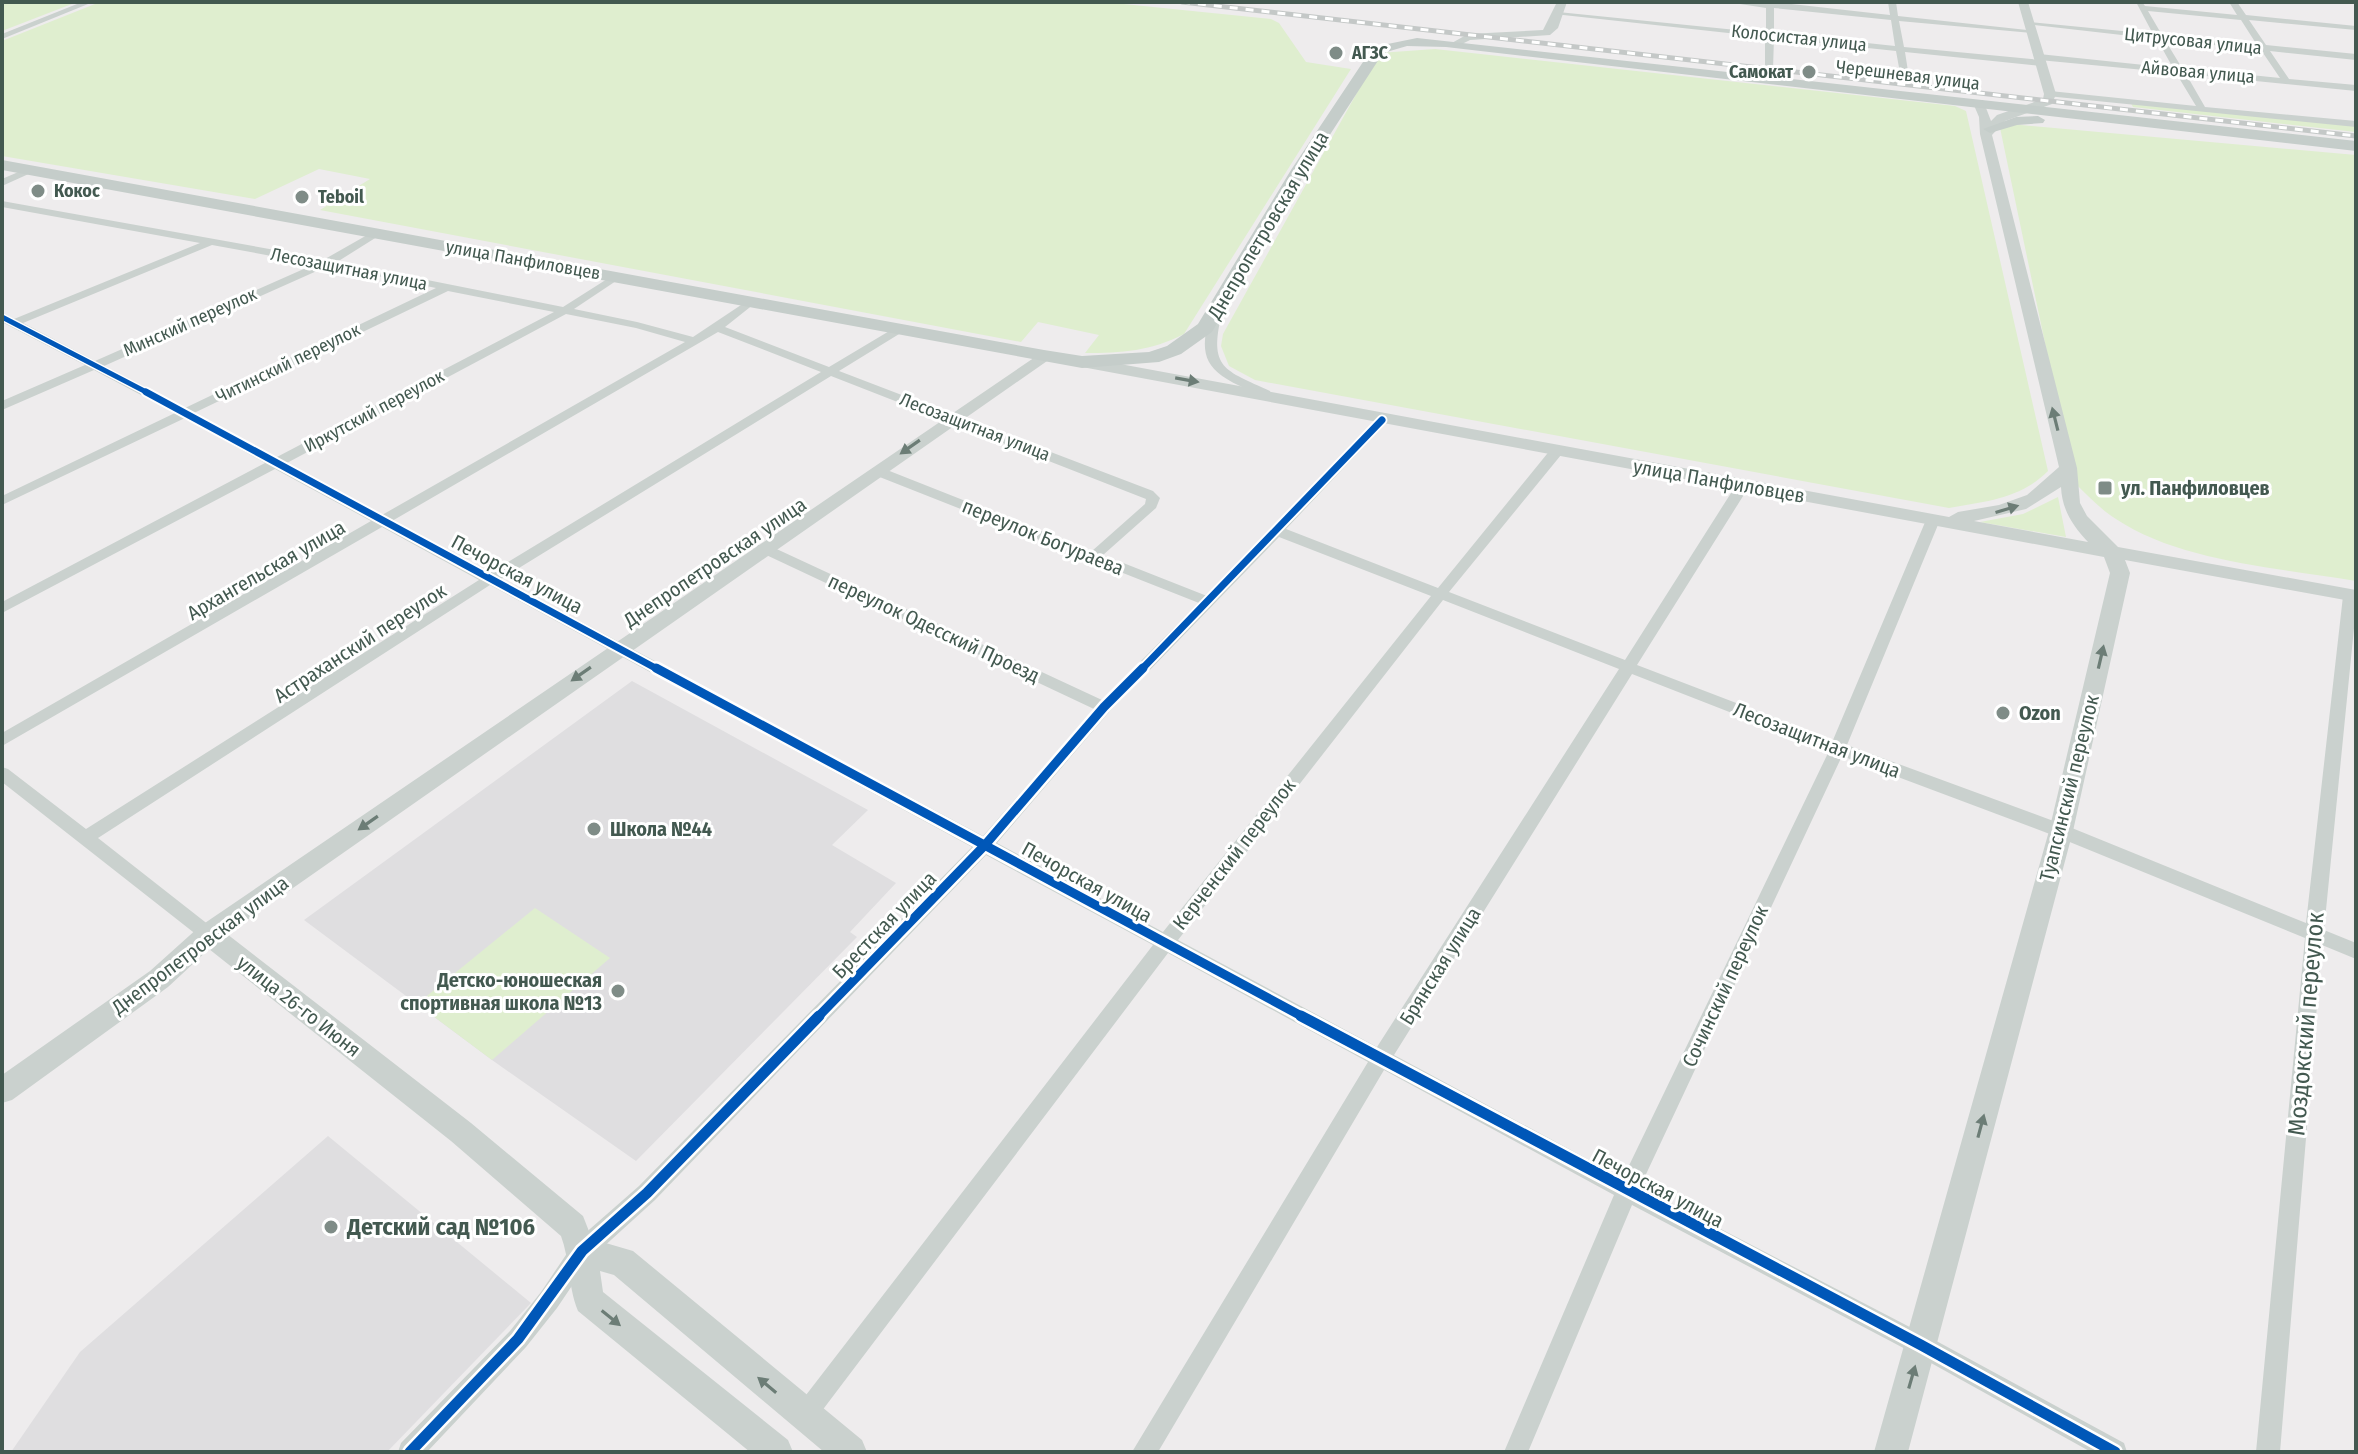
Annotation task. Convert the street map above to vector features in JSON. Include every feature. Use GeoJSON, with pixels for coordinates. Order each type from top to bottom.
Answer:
{"type":"FeatureCollection","features":[{"type":"Feature","properties":{"kind":"main road","name":"Днепропетровская улица"},"geometry":{"type":"LineString","coordinates":[[1044,356],[1082,362],[1152,358],[1174,350],[1205,328],[1299,170],[1378,50],[1415,41],[1456,44]]}},
{"type":"Feature","properties":{"kind":"main road","name":"Черешневая улица"},"geometry":{"type":"LineString","coordinates":[[1456,44],[2356,146]]}},
{"type":"Feature","properties":{"kind":"main road"},"geometry":{"type":"LineString","coordinates":[[1988,131],[2016,121],[2049,120],[2207,134],[2269,136]]}},
{"type":"Feature","properties":{"kind":"main road","name":"улица Панфиловцев"},"geometry":{"type":"LineString","coordinates":[[2,165],[1044,356]]}},
{"type":"Feature","properties":{"kind":"street"},"geometry":{"type":"LineString","coordinates":[[2,37],[89,2]]}},
{"type":"Feature","properties":{"kind":"street","name":"Цитрусовая улица"},"geometry":{"type":"LineString","coordinates":[[1731,2],[2356,57]]}},
{"type":"Feature","properties":{"kind":"street"},"geometry":{"type":"LineString","coordinates":[[1892,2],[1906,84]]}},
{"type":"Feature","properties":{"kind":"street"},"geometry":{"type":"LineString","coordinates":[[1988,131],[2001,118],[2048,101],[2050,94],[2023,2],[2013,2]]}},
{"type":"Feature","properties":{"kind":"street"},"geometry":{"type":"LineString","coordinates":[[2233,2],[2286,81]]}},
{"type":"Feature","properties":{"kind":"street"},"geometry":{"type":"LineString","coordinates":[[1769,69],[1770,4]]}},
{"type":"Feature","properties":{"kind":"street"},"geometry":{"type":"LineString","coordinates":[[2140,5],[2356,28]]}},
{"type":"Feature","properties":{"kind":"street"},"geometry":{"type":"LineString","coordinates":[[2140,5],[2201,107]]}},
{"type":"Feature","properties":{"kind":"street","name":"Колосистая улица"},"geometry":{"type":"LineString","coordinates":[[1560,8],[1771,36],[2040,60]]}},
{"type":"Feature","properties":{"kind":"street","name":"Днепропетровская улица"},"geometry":{"type":"LineString","coordinates":[[1456,44],[1468,37],[1546,33],[1552,28],[1560,8]]}},
{"type":"Feature","properties":{"kind":"street","name":"Айвовая улица"},"geometry":{"type":"LineString","coordinates":[[2040,60],[2356,88]]}},
{"type":"Feature","properties":{"kind":"street"},"geometry":{"type":"LineString","coordinates":[[2050,94],[2356,124]]}},
{"type":"Feature","properties":{"kind":"street"},"geometry":{"type":"LineString","coordinates":[[1979,103],[1985,117],[2068,468],[2068,486],[2078,517],[2112,552]]}},
{"type":"Feature","properties":{"kind":"street"},"geometry":{"type":"LineString","coordinates":[[2,183],[30,170]]}},
{"type":"Feature","properties":{"kind":"street","name":"Лесозащитная улица"},"geometry":{"type":"LineString","coordinates":[[2,204],[327,263],[637,325],[695,341]]}},
{"type":"Feature","properties":{"kind":"street","name":"Минский переулок"},"geometry":{"type":"LineString","coordinates":[[2,406],[327,263],[376,233]]}},
{"type":"Feature","properties":{"kind":"street"},"geometry":{"type":"LineString","coordinates":[[8,320],[211,243]]}},
{"type":"Feature","properties":{"kind":"street","name":"Иркутский переулок"},"geometry":{"type":"LineString","coordinates":[[2,608],[564,311],[615,277]]}},
{"type":"Feature","properties":{"kind":"street","name":"Читинский переулок"},"geometry":{"type":"LineString","coordinates":[[2,501],[445,288]]}},
{"type":"Feature","properties":{"kind":"street","name":"Архангельская улица"},"geometry":{"type":"LineString","coordinates":[[2,740],[695,341],[750,302]]}},
{"type":"Feature","properties":{"kind":"street"},"geometry":{"type":"LineString","coordinates":[[1216,313],[1207,352],[1212,362],[1266,394]]}},
{"type":"Feature","properties":{"kind":"street","name":"Печорская улица"},"geometry":{"type":"LineString","coordinates":[[8,320],[1627,1191],[1921,1345],[2115,1452]]}},
{"type":"Feature","properties":{"kind":"street","name":"Лесозащитная улица"},"geometry":{"type":"LineString","coordinates":[[717,328],[1153,498],[1151,505],[1093,557]]}},
{"type":"Feature","properties":{"kind":"street","name":"Астраханский переулок"},"geometry":{"type":"LineString","coordinates":[[85,838],[490,579],[900,329]]}},
{"type":"Feature","properties":{"kind":"street","name":"Днепропетровская улица"},"geometry":{"type":"LineString","coordinates":[[2,1091],[159,979],[208,934],[1044,356]]}},
{"type":"Feature","properties":{"kind":"street","name":"улица Панфиловцев"},"geometry":{"type":"LineString","coordinates":[[1082,362],[1266,394],[1382,420],[2353,596]]}},
{"type":"Feature","properties":{"kind":"street","name":"Брестская улица"},"geometry":{"type":"LineString","coordinates":[[410,1452],[518,1339],[582,1251],[647,1193],[985,845],[1104,707],[1382,420]]}},
{"type":"Feature","properties":{"kind":"street","name":"Керченский переулок"},"geometry":{"type":"LineString","coordinates":[[804,1416],[1164,942],[1439,594],[1556,452]]}},
{"type":"Feature","properties":{"kind":"street"},"geometry":{"type":"LineString","coordinates":[[1933,520],[2018,506],[2050,490],[2068,468]]}},
{"type":"Feature","properties":{"kind":"street","name":"переулок Богураева"},"geometry":{"type":"LineString","coordinates":[[877,471],[1209,602]]}},
{"type":"Feature","properties":{"kind":"street","name":"Брянская улица"},"geometry":{"type":"LineString","coordinates":[[1144,1452],[1381,1058],[1743,485]]}},
{"type":"Feature","properties":{"kind":"street","name":"Сочинский переулок"},"geometry":{"type":"LineString","coordinates":[[1516,1452],[1627,1191],[1838,748],[1933,520]]}},
{"type":"Feature","properties":{"kind":"street","name":"Лесозащитная улица"},"geometry":{"type":"LineString","coordinates":[[1277,531],[2061,831],[2356,951]]}},
{"type":"Feature","properties":{"kind":"street","name":"переулок Одесский Проезд"},"geometry":{"type":"LineString","coordinates":[[763,548],[1104,707]]}},
{"type":"Feature","properties":{"kind":"street","name":"Туапсинский переулок"},"geometry":{"type":"LineString","coordinates":[[1891,1452],[2061,831],[2120,573],[2112,552]]}},
{"type":"Feature","properties":{"kind":"street","name":"Моздокский переулок"},"geometry":{"type":"LineString","coordinates":[[2268,1452],[2314,935],[2353,596]]}},
{"type":"Feature","properties":{"kind":"street","name":"улица 26-го Июня"},"geometry":{"type":"LineString","coordinates":[[2,773],[472,1141],[572,1226],[582,1251],[589,1300],[776,1452]]}},
{"type":"Feature","properties":{"kind":"street"},"geometry":{"type":"LineString","coordinates":[[582,1251],[622,1262],[850,1452]]}},
{"type":"Feature","properties":{"kind":"shaded area"},"geometry":{"type":"Polygon","coordinates":[[[632,681],[868,810],[832,845],[896,883],[850,932],[857,937],[636,1161],[492,1060],[304,920],[632,681]]]}},
{"type":"Feature","properties":{"kind":"shaded area","name":"Детский сад №106"},"geometry":{"type":"Polygon","coordinates":[[[328,1136],[531,1303],[387,1452],[11,1452],[80,1352],[328,1136]]]}},
{"type":"Feature","properties":{"kind":"green space"},"geometry":{"type":"Polygon","coordinates":[[[2,2],[77,2],[2,31],[2,2]]]}},
{"type":"Feature","properties":{"kind":"green space"},"geometry":{"type":"Polygon","coordinates":[[[100,2],[1104,2],[1271,19],[1279,23],[1306,62],[1351,69],[1184,334],[1136,350],[1085,353],[1099,335],[1038,322],[1021,342],[320,210],[370,179],[319,169],[255,199],[2,156],[2,41],[100,2]]]}},
{"type":"Feature","properties":{"kind":"green space"},"geometry":{"type":"Polygon","coordinates":[[[1435,49],[1955,106],[1966,111],[2048,471],[2014,493],[1949,508],[1255,380],[1229,366],[1221,346],[1223,334],[1379,53],[1435,49]]]}},
{"type":"Feature","properties":{"kind":"green space"},"geometry":{"type":"Polygon","coordinates":[[[2129,100],[2356,124],[2356,132],[2133,107],[2129,100]]]}},
{"type":"Feature","properties":{"kind":"green space"},"geometry":{"type":"Polygon","coordinates":[[[1999,123],[2356,155],[2356,581],[2232,561],[2170,545],[2116,519],[2074,482],[1999,123]]]}},
{"type":"Feature","properties":{"kind":"green space"},"geometry":{"type":"Polygon","coordinates":[[[2058,497],[2066,537],[1980,522],[2023,514],[2058,497]]]}},
{"type":"Feature","properties":{"kind":"green space"},"geometry":{"type":"Polygon","coordinates":[[[535,908],[610,958],[492,1060],[417,1004],[535,908]]]}},
{"type":"Feature","properties":{"kind":"railway"},"geometry":{"type":"LineString","coordinates":[[1182,2],[2356,136]]}},
{"type":"Feature","properties":{"kind":"cycle path"},"geometry":{"type":"LineString","coordinates":[[2,317],[1627,1191],[1921,1345],[2115,1452]]}},
{"type":"Feature","properties":{"kind":"cycle path"},"geometry":{"type":"LineString","coordinates":[[410,1452],[518,1339],[582,1251],[647,1193],[985,845],[1104,707],[1382,420]]}},
{"type":"Feature","properties":{"kind":"place","name":"АГЗС"},"geometry":{"type":"Point","coordinates":[1336,53]}},
{"type":"Feature","properties":{"kind":"place","name":"Самокат"},"geometry":{"type":"Point","coordinates":[1809,72]}},
{"type":"Feature","properties":{"kind":"place","name":"Кокос"},"geometry":{"type":"Point","coordinates":[38,191]}},
{"type":"Feature","properties":{"kind":"place","name":"Teboil"},"geometry":{"type":"Point","coordinates":[302,197]}},
{"type":"Feature","properties":{"kind":"place","name":"ул. Панфиловцев"},"geometry":{"type":"Point","coordinates":[2105,488]}},
{"type":"Feature","properties":{"kind":"place","name":"Ozon"},"geometry":{"type":"Point","coordinates":[2003,713]}},
{"type":"Feature","properties":{"kind":"place","name":"Школа №44"},"geometry":{"type":"Point","coordinates":[594,829]}},
{"type":"Feature","properties":{"kind":"place","name":"Детско-юношеская спортивная школа №13"},"geometry":{"type":"Point","coordinates":[618,991]}},
{"type":"Feature","properties":{"kind":"place","name":"Детский сад №106"},"geometry":{"type":"Point","coordinates":[331,1227]}}]}
